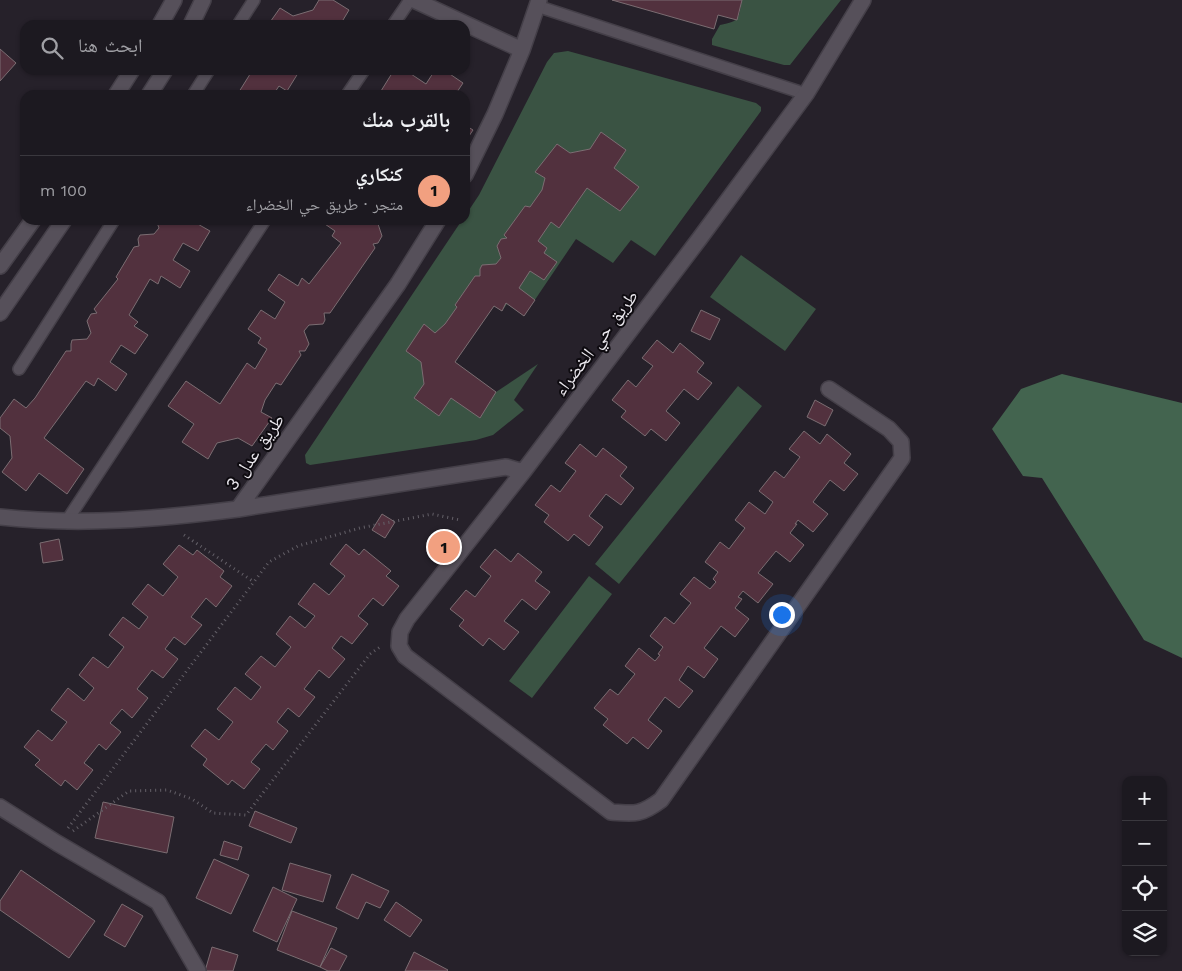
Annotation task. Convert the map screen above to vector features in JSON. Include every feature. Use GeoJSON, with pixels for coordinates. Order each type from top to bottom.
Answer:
{"type":"FeatureCollection","features":[{"type":"Feature","properties":{"kind":"street"},"geometry":{"type":"LineString","coordinates":[[163,20],[174,0]]}},
{"type":"Feature","properties":{"kind":"street"},"geometry":{"type":"LineString","coordinates":[[193,20],[203,0]]}},
{"type":"Feature","properties":{"kind":"street"},"geometry":{"type":"LineString","coordinates":[[414,0],[457,20]]}},
{"type":"Feature","properties":{"kind":"street","name":"طريق حي الخضراء"},"geometry":{"type":"LineString","coordinates":[[400,632],[407,619],[522,472],[700,238],[806,94],[863,0]]}},
{"type":"Feature","properties":{"kind":"street"},"geometry":{"type":"LineString","coordinates":[[470,165],[496,114],[522,50],[538,3]]}},
{"type":"Feature","properties":{"kind":"street"},"geometry":{"type":"LineString","coordinates":[[470,26],[522,50]]}},
{"type":"Feature","properties":{"kind":"street"},"geometry":{"type":"LineString","coordinates":[[119,90],[129,75]]}},
{"type":"Feature","properties":{"kind":"street"},"geometry":{"type":"LineString","coordinates":[[152,90],[162,75]]}},
{"type":"Feature","properties":{"kind":"street"},"geometry":{"type":"LineString","coordinates":[[0,266],[29,225]]}},
{"type":"Feature","properties":{"kind":"street"},"geometry":{"type":"LineString","coordinates":[[0,313],[61,225]]}},
{"type":"Feature","properties":{"kind":"street","name":"طريق عدل 3"},"geometry":{"type":"LineString","coordinates":[[0,517],[32,521],[66,522],[159,519],[238,509],[398,284],[435,225]]}},
{"type":"Feature","properties":{"kind":"street"},"geometry":{"type":"LineString","coordinates":[[400,632],[398,646],[405,656],[610,812],[631,813],[646,811],[661,800],[902,458],[901,442],[889,428],[829,388]]}},
{"type":"Feature","properties":{"kind":"street"},"geometry":{"type":"LineString","coordinates":[[238,509],[506,467],[522,472]]}},
{"type":"Feature","properties":{"kind":"street"},"geometry":{"type":"LineString","coordinates":[[0,807],[56,843],[158,902],[198,971]]}},
{"type":"Feature","properties":{"kind":"lane"},"geometry":{"type":"LineString","coordinates":[[241,20],[254,0]]}},
{"type":"Feature","properties":{"kind":"lane"},"geometry":{"type":"LineString","coordinates":[[396,20],[410,0]]}},
{"type":"Feature","properties":{"kind":"lane"},"geometry":{"type":"LineString","coordinates":[[538,3],[806,94]]}},
{"type":"Feature","properties":{"kind":"lane"},"geometry":{"type":"LineString","coordinates":[[196,90],[206,75]]}},
{"type":"Feature","properties":{"kind":"lane"},"geometry":{"type":"LineString","coordinates":[[350,90],[361,75]]}},
{"type":"Feature","properties":{"kind":"lane"},"geometry":{"type":"LineString","coordinates":[[19,369],[111,225]]}},
{"type":"Feature","properties":{"kind":"lane"},"geometry":{"type":"LineString","coordinates":[[66,522],[262,225]]}},
{"type":"Feature","properties":{"kind":"path"},"geometry":{"type":"LineString","coordinates":[[56,843],[270,562],[298,546],[360,528],[432,514],[481,525]]}},
{"type":"Feature","properties":{"kind":"path"},"geometry":{"type":"LineString","coordinates":[[159,519],[254,582]]}},
{"type":"Feature","properties":{"kind":"path"},"geometry":{"type":"LineString","coordinates":[[56,843],[129,791],[167,790],[192,799],[213,813],[246,815],[370,654],[400,632]]}},
{"type":"Feature","properties":{"kind":"green space"},"geometry":{"type":"Polygon","coordinates":[[[742,0],[841,0],[790,65],[784,65],[712,45],[712,39],[720,25],[732,22],[737,18],[742,0]]]}},
{"type":"Feature","properties":{"kind":"green space"},"geometry":{"type":"Polygon","coordinates":[[[568,51],[756,103],[761,107],[761,111],[655,256],[631,240],[613,263],[576,239],[524,316],[507,304],[502,311],[494,306],[455,362],[496,392],[538,364],[514,400],[524,410],[493,435],[476,440],[310,465],[306,463],[305,455],[459,225],[470,225],[470,208],[479,195],[547,62],[554,53],[568,51]]]}},
{"type":"Feature","properties":{"kind":"green space"},"geometry":{"type":"Polygon","coordinates":[[[741,255],[816,309],[785,351],[710,297],[741,255]]]}},
{"type":"Feature","properties":{"kind":"green space"},"geometry":{"type":"Polygon","coordinates":[[[1062,374],[1182,403],[1182,658],[1144,640],[1042,478],[1023,476],[992,429],[1021,389],[1062,374]]]}},
{"type":"Feature","properties":{"kind":"green space"},"geometry":{"type":"Polygon","coordinates":[[[738,386],[762,406],[619,584],[595,564],[738,386]]]}},
{"type":"Feature","properties":{"kind":"green space"},"geometry":{"type":"Polygon","coordinates":[[[589,576],[612,594],[532,698],[509,681],[589,576]]]}},
{"type":"Feature","properties":{"kind":"building"},"geometry":{"type":"Polygon","coordinates":[[[319,0],[333,0],[349,10],[343,20],[272,20],[280,8],[293,16],[313,10],[319,0]]]}},
{"type":"Feature","properties":{"kind":"building"},"geometry":{"type":"Polygon","coordinates":[[[612,0],[742,0],[737,20],[718,15],[714,29],[612,0]]]}},
{"type":"Feature","properties":{"kind":"building"},"geometry":{"type":"Polygon","coordinates":[[[0,49],[16,63],[0,81],[0,49]]]}},
{"type":"Feature","properties":{"kind":"building"},"geometry":{"type":"Polygon","coordinates":[[[250,75],[297,75],[288,90],[279,86],[276,90],[240,90],[250,75]]]}},
{"type":"Feature","properties":{"kind":"building"},"geometry":{"type":"Polygon","coordinates":[[[391,75],[412,75],[426,84],[432,75],[451,75],[463,83],[458,90],[382,90],[391,75]]]}},
{"type":"Feature","properties":{"kind":"building"},"geometry":{"type":"Polygon","coordinates":[[[601,132],[626,150],[614,168],[639,187],[620,211],[587,188],[559,228],[551,222],[538,241],[547,248],[544,253],[557,262],[544,280],[530,271],[519,288],[535,300],[524,316],[506,303],[502,311],[494,306],[455,362],[496,392],[480,418],[451,398],[439,416],[414,398],[424,384],[421,362],[406,351],[424,324],[435,333],[445,324],[457,307],[455,305],[475,276],[480,276],[482,265],[496,264],[501,258],[497,246],[501,239],[507,238],[504,235],[525,206],[530,207],[542,190],[545,178],[535,172],[557,144],[570,153],[590,149],[601,132]]]}},
{"type":"Feature","properties":{"kind":"building"},"geometry":{"type":"Polygon","coordinates":[[[158,225],[200,225],[210,231],[198,251],[183,243],[173,260],[190,271],[180,288],[161,276],[158,284],[150,279],[129,315],[138,322],[134,326],[148,335],[135,354],[121,345],[110,362],[127,374],[116,391],[98,378],[94,386],[86,381],[44,438],[84,469],[67,494],[39,473],[26,491],[2,472],[12,458],[10,436],[0,428],[0,418],[14,399],[26,408],[35,398],[66,351],[71,351],[72,340],[87,339],[91,333],[87,321],[91,314],[97,313],[94,309],[118,279],[116,277],[134,247],[139,246],[138,239],[140,235],[154,234],[159,228],[158,225]]]}},
{"type":"Feature","properties":{"kind":"building"},"geometry":{"type":"Polygon","coordinates":[[[326,225],[378,225],[382,236],[378,243],[373,244],[375,248],[330,313],[324,313],[325,320],[323,324],[309,325],[304,331],[309,344],[305,351],[299,351],[301,355],[281,385],[276,383],[265,400],[261,412],[272,418],[252,446],[238,438],[217,443],[208,459],[182,442],[194,424],[168,406],[186,381],[220,404],[247,363],[255,369],[267,349],[258,343],[261,338],[248,329],[261,310],[275,319],[285,302],[268,290],[279,274],[298,286],[302,278],[309,284],[341,243],[332,236],[335,231],[326,225]]]}},
{"type":"Feature","properties":{"kind":"building"},"geometry":{"type":"Polygon","coordinates":[[[701,310],[720,319],[710,340],[691,331],[701,310]]]}},
{"type":"Feature","properties":{"kind":"building"},"geometry":{"type":"Polygon","coordinates":[[[657,340],[673,353],[680,343],[704,363],[697,372],[712,383],[698,400],[684,389],[666,411],[680,423],[666,441],[651,429],[645,436],[621,417],[626,411],[612,400],[628,380],[636,387],[653,366],[642,358],[657,340]]]}},
{"type":"Feature","properties":{"kind":"building"},"geometry":{"type":"Polygon","coordinates":[[[815,400],[833,410],[825,426],[807,417],[815,400]]]}},
{"type":"Feature","properties":{"kind":"building"},"geometry":{"type":"Polygon","coordinates":[[[804,431],[820,444],[827,434],[851,454],[844,463],[858,474],[844,491],[830,480],[813,502],[828,514],[813,532],[798,520],[790,533],[804,545],[790,562],[776,551],[758,573],[773,584],[758,603],[743,591],[738,597],[742,599],[735,608],[749,619],[735,637],[721,626],[704,648],[718,659],[704,678],[688,666],[679,680],[693,691],[679,708],[665,697],[648,720],[662,731],[648,749],[633,737],[627,744],[603,725],[608,719],[594,708],[610,689],[618,695],[635,674],[625,666],[639,648],[655,661],[660,655],[658,654],[663,647],[650,636],[665,617],[674,624],[691,603],[680,594],[694,577],[710,589],[716,582],[713,579],[718,572],[705,562],[720,542],[729,549],[745,528],[735,520],[749,502],[765,514],[773,502],[759,491],[775,471],[784,478],[800,457],[789,449],[804,431]]]}},
{"type":"Feature","properties":{"kind":"building"},"geometry":{"type":"Polygon","coordinates":[[[580,444],[596,457],[603,448],[627,467],[620,476],[634,488],[621,505],[606,494],[589,516],[603,527],[589,546],[574,534],[568,541],[544,522],[549,515],[535,505],[551,485],[560,492],[576,471],[565,463],[580,444]]]}},
{"type":"Feature","properties":{"kind":"building"},"geometry":{"type":"Polygon","coordinates":[[[382,514],[395,522],[385,538],[372,530],[382,514]]]}},
{"type":"Feature","properties":{"kind":"building"},"geometry":{"type":"Polygon","coordinates":[[[59,539],[63,560],[43,563],[40,543],[59,539]]]}},
{"type":"Feature","properties":{"kind":"building"},"geometry":{"type":"Polygon","coordinates":[[[346,544],[359,555],[364,549],[391,571],[386,576],[399,586],[383,606],[373,598],[358,616],[368,624],[352,644],[341,636],[332,648],[345,659],[329,678],[319,670],[304,689],[315,697],[299,717],[288,708],[277,722],[288,731],[273,750],[266,744],[251,762],[260,769],[244,789],[232,780],[228,785],[203,765],[207,759],[191,746],[205,729],[219,740],[233,722],[217,709],[235,687],[251,700],[261,687],[245,674],[261,656],[275,667],[291,647],[276,634],[290,616],[305,628],[315,616],[298,604],[314,583],[329,595],[345,576],[330,564],[346,544]]]}},
{"type":"Feature","properties":{"kind":"building"},"geometry":{"type":"Polygon","coordinates":[[[179,545],[193,555],[197,550],[224,571],[220,577],[232,586],[216,607],[206,598],[191,617],[202,625],[185,645],[174,637],[165,649],[178,659],[163,678],[152,670],[137,689],[148,698],[132,718],[122,709],[110,723],[121,732],[106,750],[99,744],[84,763],[93,770],[77,790],[65,780],[61,786],[35,765],[40,760],[24,747],[38,730],[52,741],[67,722],[51,710],[68,688],[84,701],[94,688],[79,675],[93,657],[108,668],[124,647],[109,635],[123,617],[139,629],[148,617],[132,604],[148,584],[163,596],[178,577],[163,564],[179,545]]]}},
{"type":"Feature","properties":{"kind":"building"},"geometry":{"type":"Polygon","coordinates":[[[495,549],[511,562],[518,553],[542,572],[535,581],[550,592],[536,610],[522,599],[504,621],[519,632],[504,650],[489,638],[483,646],[459,626],[464,620],[450,609],[466,590],[475,597],[491,576],[480,567],[495,549]]]}},
{"type":"Feature","properties":{"kind":"building"},"geometry":{"type":"Polygon","coordinates":[[[103,802],[174,817],[167,853],[95,838],[103,802]]]}},
{"type":"Feature","properties":{"kind":"building"},"geometry":{"type":"Polygon","coordinates":[[[255,811],[297,828],[291,843],[249,826],[255,811]]]}},
{"type":"Feature","properties":{"kind":"building"},"geometry":{"type":"Polygon","coordinates":[[[224,841],[242,847],[238,860],[220,855],[224,841]]]}},
{"type":"Feature","properties":{"kind":"building"},"geometry":{"type":"Polygon","coordinates":[[[214,859],[249,875],[231,914],[196,898],[214,859]]]}},
{"type":"Feature","properties":{"kind":"building"},"geometry":{"type":"Polygon","coordinates":[[[290,863],[331,875],[323,902],[282,890],[290,863]]]}},
{"type":"Feature","properties":{"kind":"building"},"geometry":{"type":"Polygon","coordinates":[[[21,870],[95,921],[69,958],[0,910],[0,901],[21,870]]]}},
{"type":"Feature","properties":{"kind":"building"},"geometry":{"type":"Polygon","coordinates":[[[352,874],[389,891],[380,908],[366,902],[358,919],[336,908],[352,874]]]}},
{"type":"Feature","properties":{"kind":"building"},"geometry":{"type":"Polygon","coordinates":[[[273,887],[297,899],[277,942],[253,931],[273,887]]]}},
{"type":"Feature","properties":{"kind":"building"},"geometry":{"type":"Polygon","coordinates":[[[396,902],[422,920],[410,937],[384,920],[396,902]]]}},
{"type":"Feature","properties":{"kind":"building"},"geometry":{"type":"Polygon","coordinates":[[[122,904],[143,916],[125,947],[104,935],[122,904]]]}},
{"type":"Feature","properties":{"kind":"building"},"geometry":{"type":"Polygon","coordinates":[[[292,911],[337,928],[320,967],[277,950],[292,911]]]}},
{"type":"Feature","properties":{"kind":"building"},"geometry":{"type":"Polygon","coordinates":[[[212,947],[238,955],[233,971],[205,971],[212,947]]]}},
{"type":"Feature","properties":{"kind":"building"},"geometry":{"type":"Polygon","coordinates":[[[331,948],[347,956],[339,971],[328,971],[320,967],[331,948]]]}},
{"type":"Feature","properties":{"kind":"building"},"geometry":{"type":"Polygon","coordinates":[[[414,952],[448,970],[405,971],[414,952]]]}},
{"type":"Feature","properties":{"kind":"place","name":"كنكاري"},"geometry":{"type":"Point","coordinates":[444,547]}}]}
